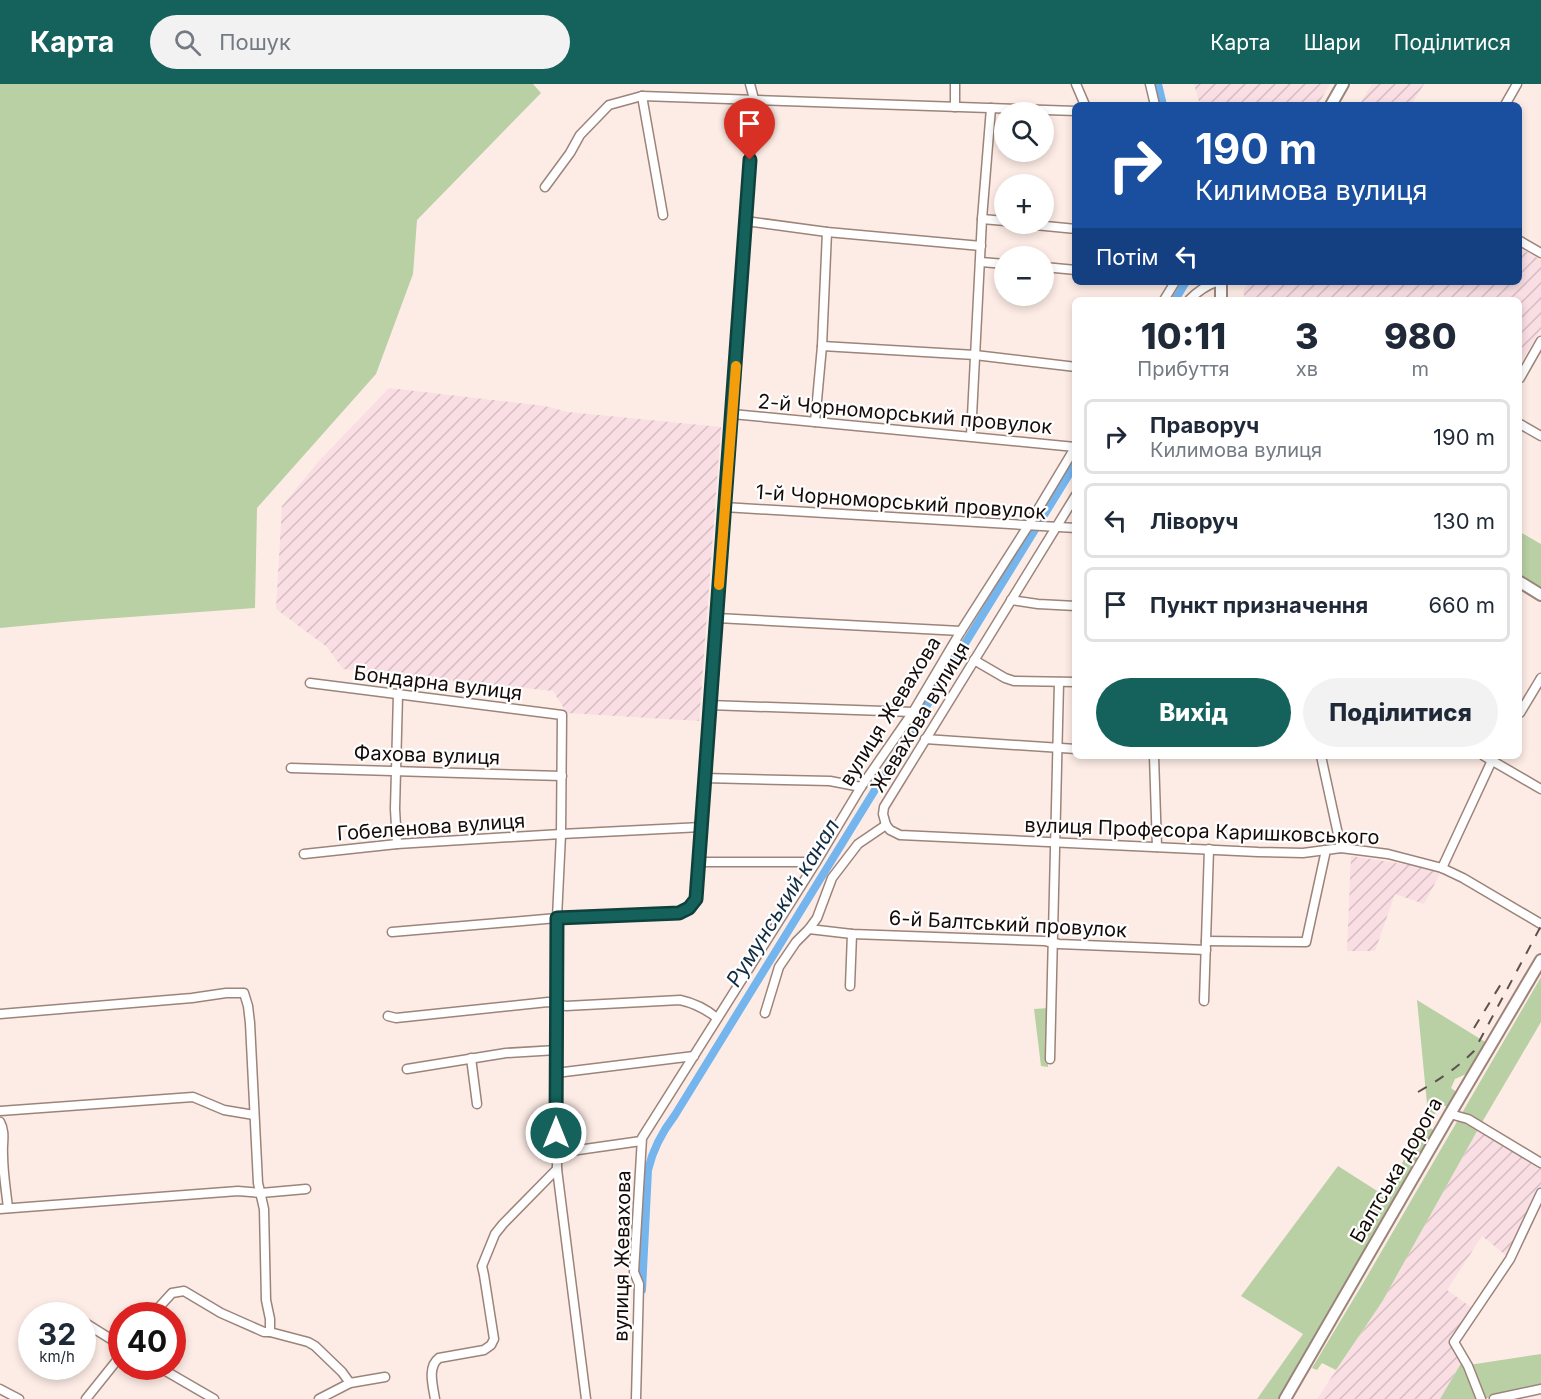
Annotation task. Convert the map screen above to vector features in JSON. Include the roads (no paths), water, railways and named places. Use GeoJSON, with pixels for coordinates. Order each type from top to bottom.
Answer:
{"type":"FeatureCollection","features":[{"type":"Feature","properties":{"kind":"main road"},"geometry":{"type":"LineString","coordinates":[[1332,102],[1343,84]]}},
{"type":"Feature","properties":{"kind":"main road"},"geometry":{"type":"LineString","coordinates":[[1522,583],[1541,595]]}},
{"type":"Feature","properties":{"kind":"main road","name":"Балтська дорога"},"geometry":{"type":"LineString","coordinates":[[1285,1399],[1541,960]]}},
{"type":"Feature","properties":{"kind":"street"},"geometry":{"type":"LineString","coordinates":[[392,932],[557,918],[679,913],[689,908],[696,899],[746,221],[754,99],[750,84]]}},
{"type":"Feature","properties":{"kind":"street"},"geometry":{"type":"LineString","coordinates":[[955,84],[955,107]]}},
{"type":"Feature","properties":{"kind":"street"},"geometry":{"type":"LineString","coordinates":[[1076,84],[1084,102]]}},
{"type":"Feature","properties":{"kind":"street"},"geometry":{"type":"LineString","coordinates":[[1149,84],[1154,102]]}},
{"type":"Feature","properties":{"kind":"street"},"geometry":{"type":"LineString","coordinates":[[1507,102],[1517,84]]}},
{"type":"Feature","properties":{"kind":"street"},"geometry":{"type":"LineString","coordinates":[[642,96],[663,215]]}},
{"type":"Feature","properties":{"kind":"street"},"geometry":{"type":"LineString","coordinates":[[545,187],[580,135],[609,105],[642,96],[1072,111]]}},
{"type":"Feature","properties":{"kind":"street"},"geometry":{"type":"LineString","coordinates":[[971,436],[982,219],[991,108]]}},
{"type":"Feature","properties":{"kind":"street"},"geometry":{"type":"LineString","coordinates":[[982,219],[994,220]]}},
{"type":"Feature","properties":{"kind":"street"},"geometry":{"type":"LineString","coordinates":[[746,221],[827,232],[981,246]]}},
{"type":"Feature","properties":{"kind":"street"},"geometry":{"type":"LineString","coordinates":[[1054,227],[1072,229]]}},
{"type":"Feature","properties":{"kind":"street"},"geometry":{"type":"LineString","coordinates":[[815,422],[822,346],[827,232]]}},
{"type":"Feature","properties":{"kind":"street"},"geometry":{"type":"LineString","coordinates":[[1522,242],[1541,253]]}},
{"type":"Feature","properties":{"kind":"street"},"geometry":{"type":"LineString","coordinates":[[981,262],[994,263]]}},
{"type":"Feature","properties":{"kind":"street"},"geometry":{"type":"LineString","coordinates":[[1054,268],[1072,270]]}},
{"type":"Feature","properties":{"kind":"street"},"geometry":{"type":"LineString","coordinates":[[1193,297],[1208,285]]}},
{"type":"Feature","properties":{"kind":"street"},"geometry":{"type":"LineString","coordinates":[[1522,374],[1541,341]]}},
{"type":"Feature","properties":{"kind":"street"},"geometry":{"type":"LineString","coordinates":[[822,346],[975,355],[1072,367]]}},
{"type":"Feature","properties":{"kind":"street","name":"2-й Чорноморський провулок"},"geometry":{"type":"LineString","coordinates":[[732,414],[1072,446]]}},
{"type":"Feature","properties":{"kind":"street"},"geometry":{"type":"LineString","coordinates":[[1522,425],[1541,436]]}},
{"type":"Feature","properties":{"kind":"street","name":"вулиця Жевахова"},"geometry":{"type":"LineString","coordinates":[[636,1399],[639,1284],[634,1272],[641,1141],[861,787],[913,712],[961,631],[1030,526],[1072,451]]}},
{"type":"Feature","properties":{"kind":"street","name":"Жевахова вулиця"},"geometry":{"type":"LineString","coordinates":[[765,1013],[779,967],[796,942],[817,918],[832,878],[858,844],[886,825],[884,807],[1072,501]]}},
{"type":"Feature","properties":{"kind":"street","name":"1-й Чорноморський провулок"},"geometry":{"type":"LineString","coordinates":[[724,507],[1072,528]]}},
{"type":"Feature","properties":{"kind":"street"},"geometry":{"type":"LineString","coordinates":[[1011,600],[1072,606]]}},
{"type":"Feature","properties":{"kind":"street"},"geometry":{"type":"LineString","coordinates":[[717,618],[961,631]]}},
{"type":"Feature","properties":{"kind":"street"},"geometry":{"type":"LineString","coordinates":[[974,660],[1014,681],[1072,682]]}},
{"type":"Feature","properties":{"kind":"street"},"geometry":{"type":"LineString","coordinates":[[1522,710],[1541,678]]}},
{"type":"Feature","properties":{"kind":"street"},"geometry":{"type":"LineString","coordinates":[[1050,1059],[1059,682]]}},
{"type":"Feature","properties":{"kind":"street","name":"Бондарна вулиця"},"geometry":{"type":"LineString","coordinates":[[310,683],[562,715],[562,776]]}},
{"type":"Feature","properties":{"kind":"street"},"geometry":{"type":"LineString","coordinates":[[397,844],[395,809],[398,694]]}},
{"type":"Feature","properties":{"kind":"street"},"geometry":{"type":"LineString","coordinates":[[709,705],[913,712]]}},
{"type":"Feature","properties":{"kind":"street"},"geometry":{"type":"LineString","coordinates":[[925,739],[1072,749]]}},
{"type":"Feature","properties":{"kind":"street"},"geometry":{"type":"LineString","coordinates":[[1154,759],[1157,848]]}},
{"type":"Feature","properties":{"kind":"street"},"geometry":{"type":"LineString","coordinates":[[1322,759],[1341,848]]}},
{"type":"Feature","properties":{"kind":"street"},"geometry":{"type":"LineString","coordinates":[[1442,868],[1489,759]]}},
{"type":"Feature","properties":{"kind":"street"},"geometry":{"type":"LineString","coordinates":[[1493,759],[1541,789]]}},
{"type":"Feature","properties":{"kind":"street","name":"Фахова вулиця"},"geometry":{"type":"LineString","coordinates":[[291,768],[562,776]]}},
{"type":"Feature","properties":{"kind":"street"},"geometry":{"type":"LineString","coordinates":[[562,776],[557,918],[557,1169],[586,1399]]}},
{"type":"Feature","properties":{"kind":"street"},"geometry":{"type":"LineString","coordinates":[[705,778],[830,781],[861,787]]}},
{"type":"Feature","properties":{"kind":"street","name":"вулиця Професора Каришковського"},"geometry":{"type":"LineString","coordinates":[[886,825],[900,835],[1292,853],[1341,848],[1389,854],[1442,868],[1541,924]]}},
{"type":"Feature","properties":{"kind":"street","name":"Гобеленова вулиця"},"geometry":{"type":"LineString","coordinates":[[304,854],[397,844],[702,827]]}},
{"type":"Feature","properties":{"kind":"street"},"geometry":{"type":"LineString","coordinates":[[1204,1001],[1209,849]]}},
{"type":"Feature","properties":{"kind":"street","name":"6-й Балтський провулок"},"geometry":{"type":"LineString","coordinates":[[809,929],[1052,943],[1206,946],[1306,942],[1326,849]]}},
{"type":"Feature","properties":{"kind":"street"},"geometry":{"type":"LineString","coordinates":[[699,862],[816,862]]}},
{"type":"Feature","properties":{"kind":"street"},"geometry":{"type":"LineString","coordinates":[[850,986],[852,933]]}},
{"type":"Feature","properties":{"kind":"street"},"geometry":{"type":"LineString","coordinates":[[0,1014],[244,993],[250,1023],[258,1183],[264,1209],[270,1332]]}},
{"type":"Feature","properties":{"kind":"street"},"geometry":{"type":"LineString","coordinates":[[388,1016],[396,1018],[548,1002],[566,1006],[680,1000],[688,1001],[709,1011],[717,1018]]}},
{"type":"Feature","properties":{"kind":"street"},"geometry":{"type":"LineString","coordinates":[[407,1069],[506,1053],[557,1050]]}},
{"type":"Feature","properties":{"kind":"street"},"geometry":{"type":"LineString","coordinates":[[556,1073],[694,1056]]}},
{"type":"Feature","properties":{"kind":"street"},"geometry":{"type":"LineString","coordinates":[[471,1058],[477,1104]]}},
{"type":"Feature","properties":{"kind":"street"},"geometry":{"type":"LineString","coordinates":[[0,1111],[193,1097],[225,1110],[254,1115]]}},
{"type":"Feature","properties":{"kind":"street"},"geometry":{"type":"LineString","coordinates":[[1450,1114],[1468,1119],[1541,1163]]}},
{"type":"Feature","properties":{"kind":"street"},"geometry":{"type":"LineString","coordinates":[[0,1122],[4,1136],[4,1208],[238,1191],[261,1193],[306,1189]]}},
{"type":"Feature","properties":{"kind":"street"},"geometry":{"type":"LineString","coordinates":[[557,1153],[641,1141]]}},
{"type":"Feature","properties":{"kind":"street"},"geometry":{"type":"LineString","coordinates":[[435,1399],[432,1367],[434,1362],[439,1358],[484,1350],[491,1345],[494,1339],[482,1266],[489,1246],[502,1224],[557,1169]]}},
{"type":"Feature","properties":{"kind":"street"},"geometry":{"type":"LineString","coordinates":[[1481,1399],[1468,1366],[1454,1342],[1510,1259],[1541,1194]]}},
{"type":"Feature","properties":{"kind":"street"},"geometry":{"type":"LineString","coordinates":[[164,1302],[172,1293],[184,1292],[237,1321],[264,1332],[308,1342],[342,1372],[350,1383]]}},
{"type":"Feature","properties":{"kind":"street"},"geometry":{"type":"LineString","coordinates":[[86,1399],[108,1372]]}},
{"type":"Feature","properties":{"kind":"street"},"geometry":{"type":"LineString","coordinates":[[319,1399],[350,1383],[384,1377]]}},
{"type":"Feature","properties":{"kind":"street"},"geometry":{"type":"LineString","coordinates":[[181,1380],[214,1399]]}},
{"type":"Feature","properties":{"kind":"street"},"geometry":{"type":"LineString","coordinates":[[0,1389],[19,1399]]}},
{"type":"Feature","properties":{"kind":"street"},"geometry":{"type":"LineString","coordinates":[[1494,1399],[1541,1389]]}},
{"type":"Feature","properties":{"kind":"waterway","name":"Румунський канал"},"geometry":{"type":"LineString","coordinates":[[1158,84],[1162,102]]}},
{"type":"Feature","properties":{"kind":"waterway","name":"Румунський канал"},"geometry":{"type":"LineString","coordinates":[[1177,297],[1184,285]]}},
{"type":"Feature","properties":{"kind":"waterway","name":"Румунський канал"},"geometry":{"type":"LineString","coordinates":[[642,1290],[648,1170],[658,1141],[1072,470]]}},
{"type":"Feature","properties":{"kind":"railway"},"geometry":{"type":"LineString","coordinates":[[1418,1092],[1448,1073],[1474,1051],[1541,926]]}},
{"type":"Feature","properties":{"kind":"railway"},"geometry":{"type":"LineString","coordinates":[[1474,1028],[1504,979]]}}]}
